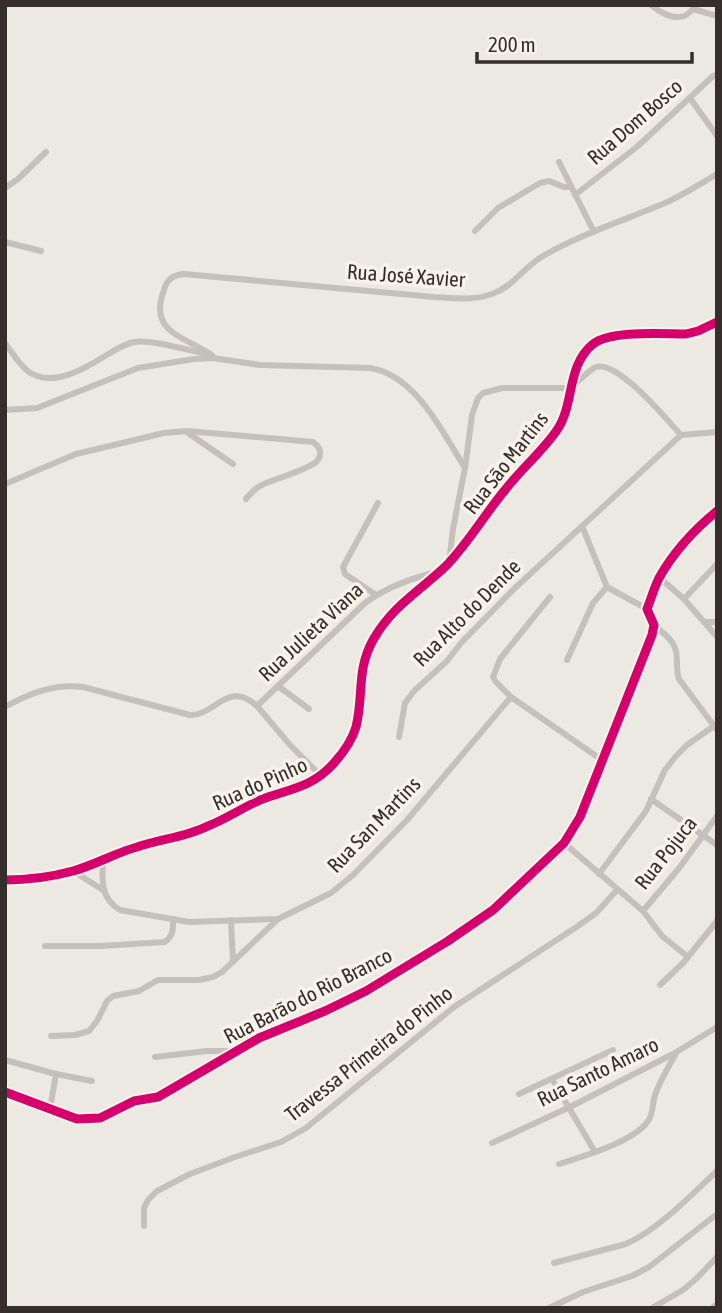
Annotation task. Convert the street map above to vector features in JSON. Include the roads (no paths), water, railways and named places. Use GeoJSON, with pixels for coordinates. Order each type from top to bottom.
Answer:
{"type":"FeatureCollection","features":[{"type":"Feature","properties":{"kind":"street"},"geometry":{"type":"LineString","coordinates":[[651,5],[657,11],[678,17],[685,16],[696,8],[717,16]]}},
{"type":"Feature","properties":{"kind":"street","name":"Rua Dom Bosco"},"geometry":{"type":"LineString","coordinates":[[575,195],[638,146],[717,75]]}},
{"type":"Feature","properties":{"kind":"street"},"geometry":{"type":"LineString","coordinates":[[691,98],[717,136]]}},
{"type":"Feature","properties":{"kind":"street"},"geometry":{"type":"LineString","coordinates":[[5,188],[46,152]]}},
{"type":"Feature","properties":{"kind":"street"},"geometry":{"type":"LineString","coordinates":[[559,162],[594,232]]}},
{"type":"Feature","properties":{"kind":"street","name":"Rua José Xavier"},"geometry":{"type":"LineString","coordinates":[[212,355],[172,332],[160,318],[159,304],[165,286],[177,275],[434,297],[478,298],[507,287],[541,257],[668,201],[717,174]]}},
{"type":"Feature","properties":{"kind":"street"},"geometry":{"type":"LineString","coordinates":[[475,231],[498,208],[540,183],[549,181],[571,187]]}},
{"type":"Feature","properties":{"kind":"street"},"geometry":{"type":"LineString","coordinates":[[5,242],[41,251]]}},
{"type":"Feature","properties":{"kind":"street","name":"Rua São Martins"},"geometry":{"type":"LineString","coordinates":[[449,562],[513,479],[555,433],[566,414],[578,363],[592,345],[613,336],[686,334],[717,322]]}},
{"type":"Feature","properties":{"kind":"street"},"geometry":{"type":"LineString","coordinates":[[5,343],[29,372],[47,378],[79,371],[136,341],[212,355],[220,359]]}},
{"type":"Feature","properties":{"kind":"street"},"geometry":{"type":"LineString","coordinates":[[5,410],[26,410],[47,405],[148,365],[194,359],[220,359]]}},
{"type":"Feature","properties":{"kind":"street","name":"Rua São Martins"},"geometry":{"type":"LineString","coordinates":[[220,359],[260,365],[381,370],[392,375],[417,396],[466,468],[456,511],[449,562]]}},
{"type":"Feature","properties":{"kind":"street"},"geometry":{"type":"LineString","coordinates":[[466,468],[472,415],[478,398],[483,393],[502,388],[570,388],[598,366],[620,376],[639,390],[681,435],[717,432]]}},
{"type":"Feature","properties":{"kind":"street"},"geometry":{"type":"LineString","coordinates":[[187,431],[233,464]]}},
{"type":"Feature","properties":{"kind":"street"},"geometry":{"type":"LineString","coordinates":[[5,484],[76,454],[164,433],[187,431],[313,442],[319,446],[321,452],[317,461],[261,485],[246,499]]}},
{"type":"Feature","properties":{"kind":"street","name":"Rua Alto do Dende"},"geometry":{"type":"LineString","coordinates":[[399,737],[405,703],[414,691],[447,661],[500,603],[681,435]]}},
{"type":"Feature","properties":{"kind":"street"},"geometry":{"type":"LineString","coordinates":[[376,595],[345,574],[343,567],[379,503]]}},
{"type":"Feature","properties":{"kind":"street"},"geometry":{"type":"LineString","coordinates":[[647,610],[660,578],[689,537],[717,511]]}},
{"type":"Feature","properties":{"kind":"street"},"geometry":{"type":"LineString","coordinates":[[582,526],[607,587],[647,610],[654,625],[673,643],[676,649],[677,674],[715,728],[687,745],[676,756],[665,770],[646,811],[599,874]]}},
{"type":"Feature","properties":{"kind":"street","name":"Rua do Pinho"},"geometry":{"type":"LineString","coordinates":[[5,880],[39,878],[73,871],[141,846],[198,831],[258,801],[302,786],[321,776],[342,753],[354,732],[361,670],[374,638],[399,605],[449,562]]}},
{"type":"Feature","properties":{"kind":"street"},"geometry":{"type":"LineString","coordinates":[[684,599],[717,564]]}},
{"type":"Feature","properties":{"kind":"street","name":"Rua Julieta Viana"},"geometry":{"type":"LineString","coordinates":[[321,776],[290,746],[257,706],[365,603],[402,582],[441,571]]}},
{"type":"Feature","properties":{"kind":"street"},"geometry":{"type":"LineString","coordinates":[[660,578],[684,599],[717,637]]}},
{"type":"Feature","properties":{"kind":"street"},"geometry":{"type":"LineString","coordinates":[[567,660],[593,603],[607,587]]}},
{"type":"Feature","properties":{"kind":"street"},"geometry":{"type":"LineString","coordinates":[[551,597],[499,659],[493,677],[511,697],[602,760]]}},
{"type":"Feature","properties":{"kind":"street"},"geometry":{"type":"LineString","coordinates":[[704,622],[717,622]]}},
{"type":"Feature","properties":{"kind":"street","name":"Rua Barão do Rio Branco"},"geometry":{"type":"LineString","coordinates":[[5,1092],[78,1119],[100,1118],[134,1101],[158,1097],[234,1051],[366,991],[493,910],[564,843],[584,808],[634,684],[654,625]]}},
{"type":"Feature","properties":{"kind":"street"},"geometry":{"type":"LineString","coordinates":[[5,707],[31,694],[71,685],[190,715],[198,715],[225,698],[239,696],[249,698],[257,706]]}},
{"type":"Feature","properties":{"kind":"street"},"geometry":{"type":"LineString","coordinates":[[278,686],[309,709]]}},
{"type":"Feature","properties":{"kind":"street","name":"Rua San Martins"},"geometry":{"type":"LineString","coordinates":[[73,871],[103,890],[112,904],[120,910],[189,922],[278,919],[331,893],[353,875],[407,820],[511,697]]}},
{"type":"Feature","properties":{"kind":"street"},"geometry":{"type":"LineString","coordinates":[[651,799],[717,845]]}},
{"type":"Feature","properties":{"kind":"street","name":"Rua Pojuca"},"geometry":{"type":"LineString","coordinates":[[642,911],[717,816]]}},
{"type":"Feature","properties":{"kind":"street"},"geometry":{"type":"LineString","coordinates":[[564,843],[642,911],[662,936],[688,957]]}},
{"type":"Feature","properties":{"kind":"street"},"geometry":{"type":"LineString","coordinates":[[103,859],[103,890]]}},
{"type":"Feature","properties":{"kind":"street","name":"Travessa Primeira do Pinho"},"geometry":{"type":"LineString","coordinates":[[144,1226],[144,1208],[158,1191],[199,1171],[281,1142],[306,1128],[454,1007],[578,926],[596,913],[617,890]]}},
{"type":"Feature","properties":{"kind":"street"},"geometry":{"type":"LineString","coordinates":[[46,946],[165,942],[173,932],[173,919]]}},
{"type":"Feature","properties":{"kind":"street"},"geometry":{"type":"LineString","coordinates":[[51,1035],[75,1035],[89,1031],[108,999],[113,996],[139,991],[158,980],[190,981],[213,977],[222,972],[278,919]]}},
{"type":"Feature","properties":{"kind":"street"},"geometry":{"type":"LineString","coordinates":[[231,920],[233,962]]}},
{"type":"Feature","properties":{"kind":"street"},"geometry":{"type":"LineString","coordinates":[[660,985],[678,969],[717,921]]}},
{"type":"Feature","properties":{"kind":"street","name":"Rua Santo Amaro"},"geometry":{"type":"LineString","coordinates":[[492,1143],[675,1054],[717,1027]]}},
{"type":"Feature","properties":{"kind":"street"},"geometry":{"type":"LineString","coordinates":[[519,1094],[613,1050]]}},
{"type":"Feature","properties":{"kind":"street"},"geometry":{"type":"LineString","coordinates":[[155,1057],[234,1051]]}},
{"type":"Feature","properties":{"kind":"street"},"geometry":{"type":"LineString","coordinates":[[559,1164],[595,1152],[640,1130],[653,1113],[655,1095],[675,1054]]}},
{"type":"Feature","properties":{"kind":"street"},"geometry":{"type":"LineString","coordinates":[[5,1060],[92,1081]]}},
{"type":"Feature","properties":{"kind":"street"},"geometry":{"type":"LineString","coordinates":[[50,1109],[56,1074]]}},
{"type":"Feature","properties":{"kind":"street"},"geometry":{"type":"LineString","coordinates":[[552,1079],[595,1152]]}},
{"type":"Feature","properties":{"kind":"street"},"geometry":{"type":"LineString","coordinates":[[554,1263],[637,1239],[717,1171]]}},
{"type":"Feature","properties":{"kind":"street"},"geometry":{"type":"LineString","coordinates":[[549,1308],[649,1267],[717,1214]]}},
{"type":"Feature","properties":{"kind":"street"},"geometry":{"type":"LineString","coordinates":[[652,1308],[683,1290],[717,1257]]}},
{"type":"Feature","properties":{"kind":"street"},"geometry":{"type":"LineString","coordinates":[[712,1308],[717,1304]]}}]}
